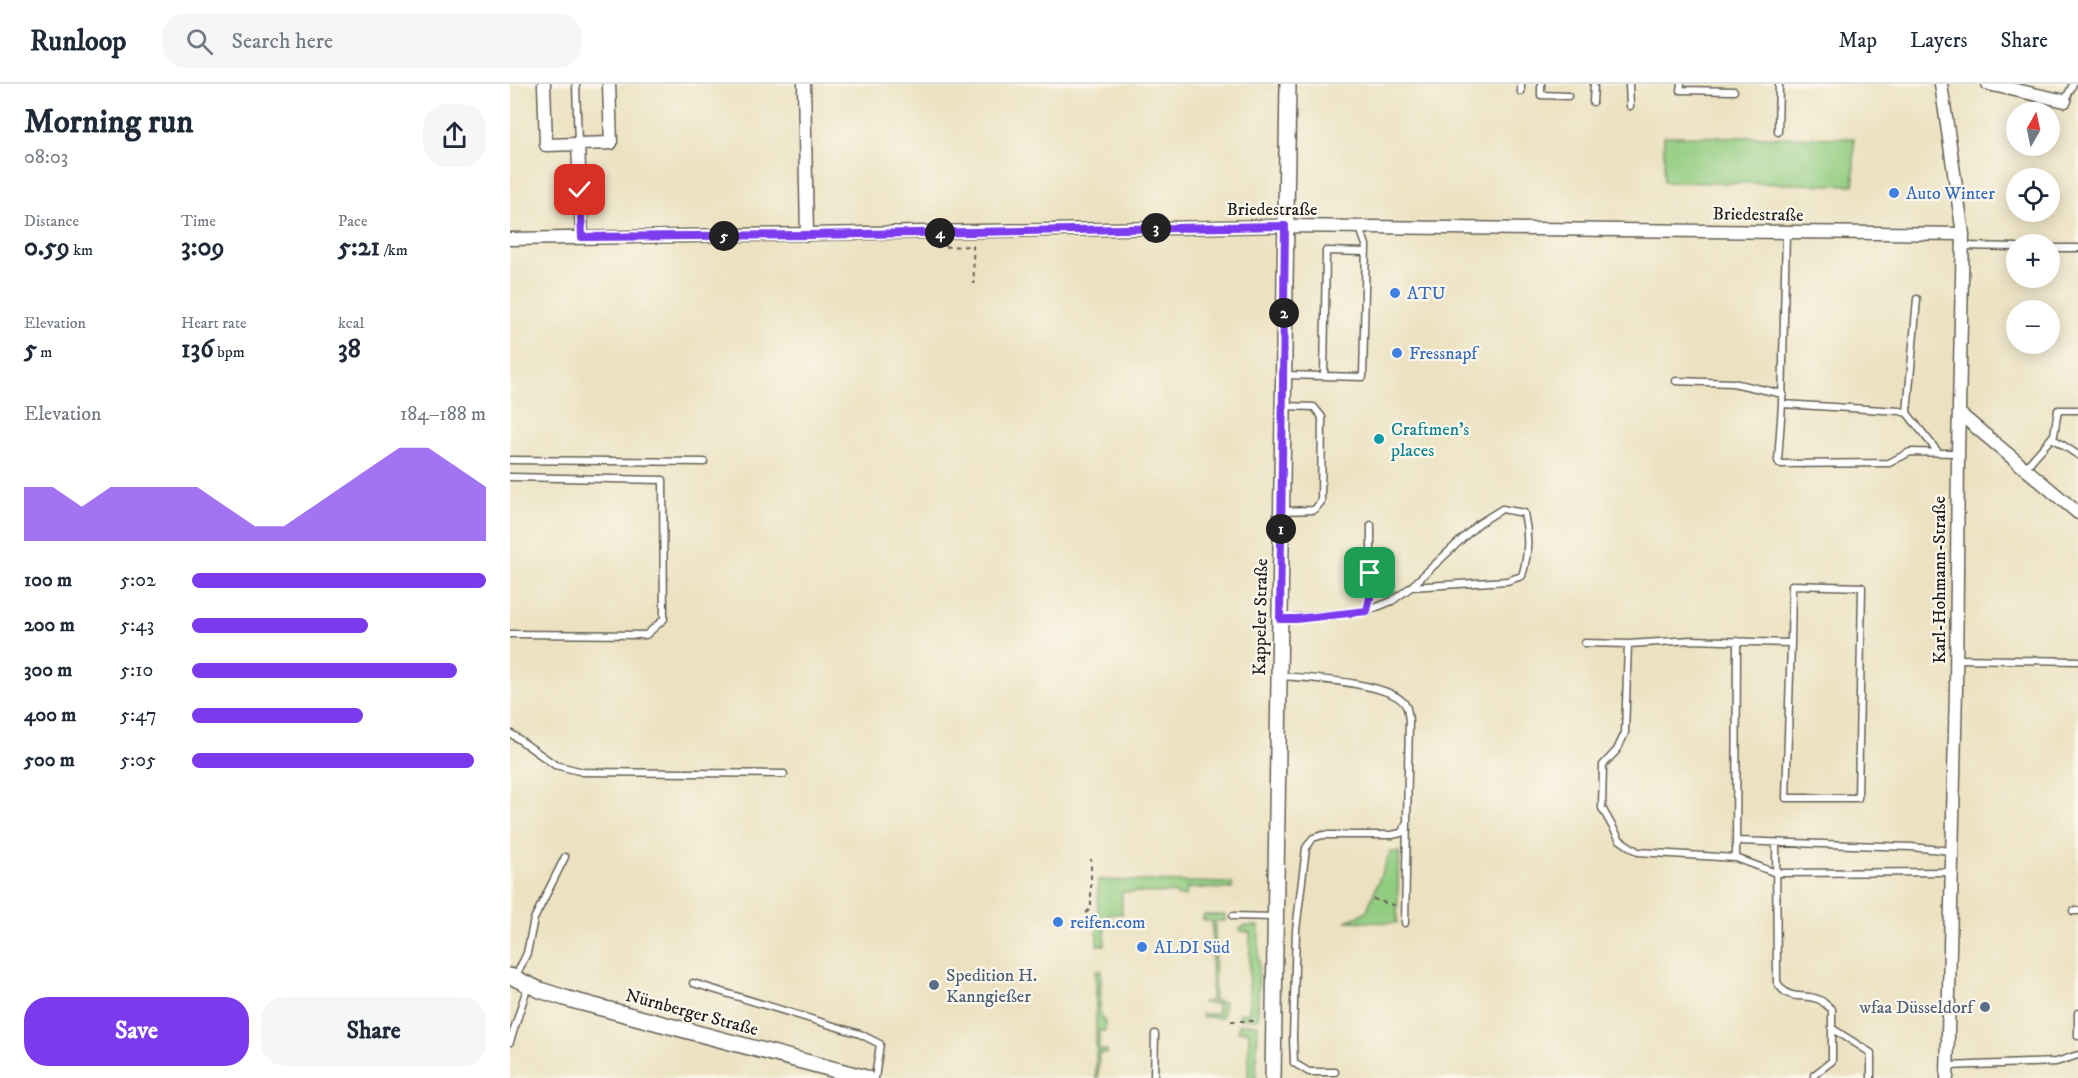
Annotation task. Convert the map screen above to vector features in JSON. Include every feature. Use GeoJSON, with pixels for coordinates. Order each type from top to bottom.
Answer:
{"type":"FeatureCollection","features":[{"type":"Feature","properties":{"kind":"street"},"geometry":{"type":"LineString","coordinates":[[544,84],[546,145],[611,143],[609,84]]}},
{"type":"Feature","properties":{"kind":"street"},"geometry":{"type":"LineString","coordinates":[[804,84],[807,235]]}},
{"type":"Feature","properties":{"kind":"street","name":"Kappeler Straße"},"geometry":{"type":"LineString","coordinates":[[1273,1078],[1288,84]]}},
{"type":"Feature","properties":{"kind":"street","name":"Karl-Hohmann-Straße"},"geometry":{"type":"LineString","coordinates":[[1941,84],[1963,240],[1958,453],[1957,659],[1947,1072]]}},
{"type":"Feature","properties":{"kind":"street"},"geometry":{"type":"LineString","coordinates":[[1988,84],[2066,101]]}},
{"type":"Feature","properties":{"kind":"street"},"geometry":{"type":"LineString","coordinates":[[578,144],[582,237]]}},
{"type":"Feature","properties":{"kind":"street","name":"Briedestraße"},"geometry":{"type":"LineString","coordinates":[[510,239],[1285,226],[1786,232],[1963,240]]}},
{"type":"Feature","properties":{"kind":"street"},"geometry":{"type":"LineString","coordinates":[[1959,413],[2078,513]]}},
{"type":"Feature","properties":{"kind":"street","name":"Nürnberger Straße"},"geometry":{"type":"LineString","coordinates":[[518,980],[599,1008],[866,1078]]}},
{"type":"Feature","properties":{"kind":"lane"},"geometry":{"type":"LineString","coordinates":[[576,84],[578,144]]}},
{"type":"Feature","properties":{"kind":"lane"},"geometry":{"type":"LineString","coordinates":[[1521,84],[1521,93]]}},
{"type":"Feature","properties":{"kind":"lane"},"geometry":{"type":"LineString","coordinates":[[1541,84],[1541,95],[1568,96]]}},
{"type":"Feature","properties":{"kind":"lane"},"geometry":{"type":"LineString","coordinates":[[1593,102],[1594,84]]}},
{"type":"Feature","properties":{"kind":"lane"},"geometry":{"type":"LineString","coordinates":[[1629,84],[1630,106]]}},
{"type":"Feature","properties":{"kind":"lane"},"geometry":{"type":"LineString","coordinates":[[1681,84],[1680,90],[1734,91]]}},
{"type":"Feature","properties":{"kind":"lane"},"geometry":{"type":"LineString","coordinates":[[1778,132],[1779,84]]}},
{"type":"Feature","properties":{"kind":"lane"},"geometry":{"type":"LineString","coordinates":[[2066,101],[2073,84]]}},
{"type":"Feature","properties":{"kind":"lane"},"geometry":{"type":"LineString","coordinates":[[1283,375],[1363,377],[1366,245],[1360,227]]}},
{"type":"Feature","properties":{"kind":"lane"},"geometry":{"type":"LineString","coordinates":[[1786,232],[1783,394],[1778,461],[1780,464],[1888,464],[1910,452],[1958,453]]}},
{"type":"Feature","properties":{"kind":"lane"},"geometry":{"type":"LineString","coordinates":[[1963,240],[2006,246]]}},
{"type":"Feature","properties":{"kind":"lane"},"geometry":{"type":"LineString","coordinates":[[2060,248],[2078,248]]}},
{"type":"Feature","properties":{"kind":"lane"},"geometry":{"type":"LineString","coordinates":[[1324,376],[1326,251],[1366,252]]}},
{"type":"Feature","properties":{"kind":"lane"},"geometry":{"type":"LineString","coordinates":[[1907,413],[1917,299]]}},
{"type":"Feature","properties":{"kind":"lane"},"geometry":{"type":"LineString","coordinates":[[1676,381],[1733,383],[1783,394]]}},
{"type":"Feature","properties":{"kind":"lane"},"geometry":{"type":"LineString","coordinates":[[1782,404],[1907,413],[1938,452]]}},
{"type":"Feature","properties":{"kind":"lane"},"geometry":{"type":"LineString","coordinates":[[1281,511],[1314,510],[1321,502],[1322,417],[1314,406],[1283,406]]}},
{"type":"Feature","properties":{"kind":"lane"},"geometry":{"type":"LineString","coordinates":[[2025,468],[2054,435],[2058,410],[2078,410]]}},
{"type":"Feature","properties":{"kind":"lane"},"geometry":{"type":"LineString","coordinates":[[2052,438],[2078,455]]}},
{"type":"Feature","properties":{"kind":"lane"},"geometry":{"type":"LineString","coordinates":[[510,460],[704,462]]}},
{"type":"Feature","properties":{"kind":"lane"},"geometry":{"type":"LineString","coordinates":[[510,477],[663,480],[664,620],[646,635],[510,634]]}},
{"type":"Feature","properties":{"kind":"lane"},"geometry":{"type":"LineString","coordinates":[[1280,619],[1367,611],[1392,601],[1411,587],[1478,524],[1502,509],[1524,513],[1528,534],[1527,560],[1522,576],[1507,581],[1411,587]]}},
{"type":"Feature","properties":{"kind":"lane"},"geometry":{"type":"LineString","coordinates":[[1367,611],[1371,593],[1371,525]]}},
{"type":"Feature","properties":{"kind":"lane"},"geometry":{"type":"LineString","coordinates":[[1792,585],[1862,587],[1858,798],[1786,798],[1791,643],[1792,585]]}},
{"type":"Feature","properties":{"kind":"lane"},"geometry":{"type":"LineString","coordinates":[[1585,642],[1628,644],[1692,640],[1791,643]]}},
{"type":"Feature","properties":{"kind":"lane"},"geometry":{"type":"LineString","coordinates":[[1737,641],[1737,858]]}},
{"type":"Feature","properties":{"kind":"lane"},"geometry":{"type":"LineString","coordinates":[[1628,644],[1625,733],[1617,750],[1603,765],[1602,808],[1620,840],[1638,852],[1737,858],[1776,873],[1952,872]]}},
{"type":"Feature","properties":{"kind":"lane"},"geometry":{"type":"LineString","coordinates":[[1957,659],[2078,661]]}},
{"type":"Feature","properties":{"kind":"lane"},"geometry":{"type":"LineString","coordinates":[[1279,675],[1362,685],[1394,694],[1406,705],[1409,720],[1405,923]]}},
{"type":"Feature","properties":{"kind":"lane"},"geometry":{"type":"LineString","coordinates":[[510,733],[555,765],[583,772],[784,774]]}},
{"type":"Feature","properties":{"kind":"lane"},"geometry":{"type":"LineString","coordinates":[[1335,1072],[1309,1072],[1294,1063],[1296,930],[1306,848],[1313,838],[1323,835],[1392,835],[1401,833],[1407,823]]}},
{"type":"Feature","properties":{"kind":"lane"},"geometry":{"type":"LineString","coordinates":[[1737,841],[1911,847],[1952,851]]}},
{"type":"Feature","properties":{"kind":"lane"},"geometry":{"type":"LineString","coordinates":[[1776,843],[1777,982],[1788,995],[1819,1000],[1832,1009],[1832,1061],[1814,1075],[1814,1078]]}},
{"type":"Feature","properties":{"kind":"lane"},"geometry":{"type":"LineString","coordinates":[[510,1042],[522,999],[518,980],[534,919],[565,856]]}},
{"type":"Feature","properties":{"kind":"lane"},"geometry":{"type":"LineString","coordinates":[[1233,916],[1275,917]]}},
{"type":"Feature","properties":{"kind":"lane"},"geometry":{"type":"LineString","coordinates":[[693,983],[860,1034],[880,1044],[876,1078]]}},
{"type":"Feature","properties":{"kind":"lane"},"geometry":{"type":"LineString","coordinates":[[2078,1013],[2078,1036]]}},
{"type":"Feature","properties":{"kind":"lane"},"geometry":{"type":"LineString","coordinates":[[1833,1029],[1871,1053],[1870,1078]]}},
{"type":"Feature","properties":{"kind":"lane"},"geometry":{"type":"LineString","coordinates":[[1154,1078],[1155,1034]]}},
{"type":"Feature","properties":{"kind":"lane"},"geometry":{"type":"LineString","coordinates":[[1947,1072],[2056,1062],[2078,1055]]}},
{"type":"Feature","properties":{"kind":"path"},"geometry":{"type":"LineString","coordinates":[[936,247],[974,246],[974,284]]}},
{"type":"Feature","properties":{"kind":"path"},"geometry":{"type":"LineString","coordinates":[[1086,913],[1091,908],[1091,859]]}},
{"type":"Feature","properties":{"kind":"path"},"geometry":{"type":"LineString","coordinates":[[1373,899],[1406,909]]}},
{"type":"Feature","properties":{"kind":"path"},"geometry":{"type":"LineString","coordinates":[[1231,1020],[1274,1022]]}},
{"type":"Feature","properties":{"kind":"green space"},"geometry":{"type":"Polygon","coordinates":[[[1664,136],[1854,138],[1854,185],[1664,182],[1664,136]]]}},
{"type":"Feature","properties":{"kind":"green space"},"geometry":{"type":"Polygon","coordinates":[[[1390,852],[1399,852],[1397,923],[1346,921],[1367,910],[1390,852]]]}},
{"type":"Feature","properties":{"kind":"green space"},"geometry":{"type":"Polygon","coordinates":[[[1098,880],[1232,883],[1232,889],[1187,888],[1186,896],[1176,896],[1175,893],[1122,892],[1122,914],[1108,914],[1108,924],[1105,925],[1105,945],[1097,945],[1098,880]]]}},
{"type":"Feature","properties":{"kind":"green space"},"geometry":{"type":"Polygon","coordinates":[[[1204,915],[1224,915],[1225,917],[1225,921],[1215,921],[1214,1001],[1224,1002],[1222,1018],[1202,1017],[1201,1014],[1217,1014],[1217,1004],[1201,1003],[1211,1001],[1212,921],[1202,920],[1204,915]]]}},
{"type":"Feature","properties":{"kind":"green space"},"geometry":{"type":"Polygon","coordinates":[[[1244,926],[1259,926],[1258,1019],[1239,1018],[1239,1013],[1249,1013],[1250,932],[1240,931],[1244,926]]]}},
{"type":"Feature","properties":{"kind":"green space"},"geometry":{"type":"Polygon","coordinates":[[[1096,970],[1101,970],[1100,1013],[1105,1023],[1105,1031],[1099,1031],[1099,1050],[1107,1050],[1107,1053],[1099,1053],[1098,1078],[1096,1078],[1096,970]]]}},
{"type":"Feature","properties":{"kind":"green space"},"geometry":{"type":"Polygon","coordinates":[[[1239,1024],[1258,1024],[1256,1078],[1248,1078],[1249,1031],[1238,1031],[1239,1024]]]}},
{"type":"Feature","properties":{"kind":"place","name":"Auto Winter"},"geometry":{"type":"Point","coordinates":[1894,193]}},
{"type":"Feature","properties":{"kind":"place","name":"ATU"},"geometry":{"type":"Point","coordinates":[1395,293]}},
{"type":"Feature","properties":{"kind":"place","name":"Fressnapf"},"geometry":{"type":"Point","coordinates":[1397,353]}},
{"type":"Feature","properties":{"kind":"place","name":"Craftmen's places"},"geometry":{"type":"Point","coordinates":[1379,439]}},
{"type":"Feature","properties":{"kind":"place","name":"reifen.com"},"geometry":{"type":"Point","coordinates":[1058,922]}},
{"type":"Feature","properties":{"kind":"place","name":"ALDI Süd"},"geometry":{"type":"Point","coordinates":[1142,947]}},
{"type":"Feature","properties":{"kind":"place","name":"Spedition H. Kanngießer"},"geometry":{"type":"Point","coordinates":[934,985]}},
{"type":"Feature","properties":{"kind":"place","name":"wfaa Düsseldorf"},"geometry":{"type":"Point","coordinates":[1985,1007]}},
{"type":"Feature","properties":{"kind":"route"},"geometry":{"type":"LineString","coordinates":[[580,190],[582,237],[1285,226],[1280,619],[1367,611],[1371,593],[1370,573]]}}]}
